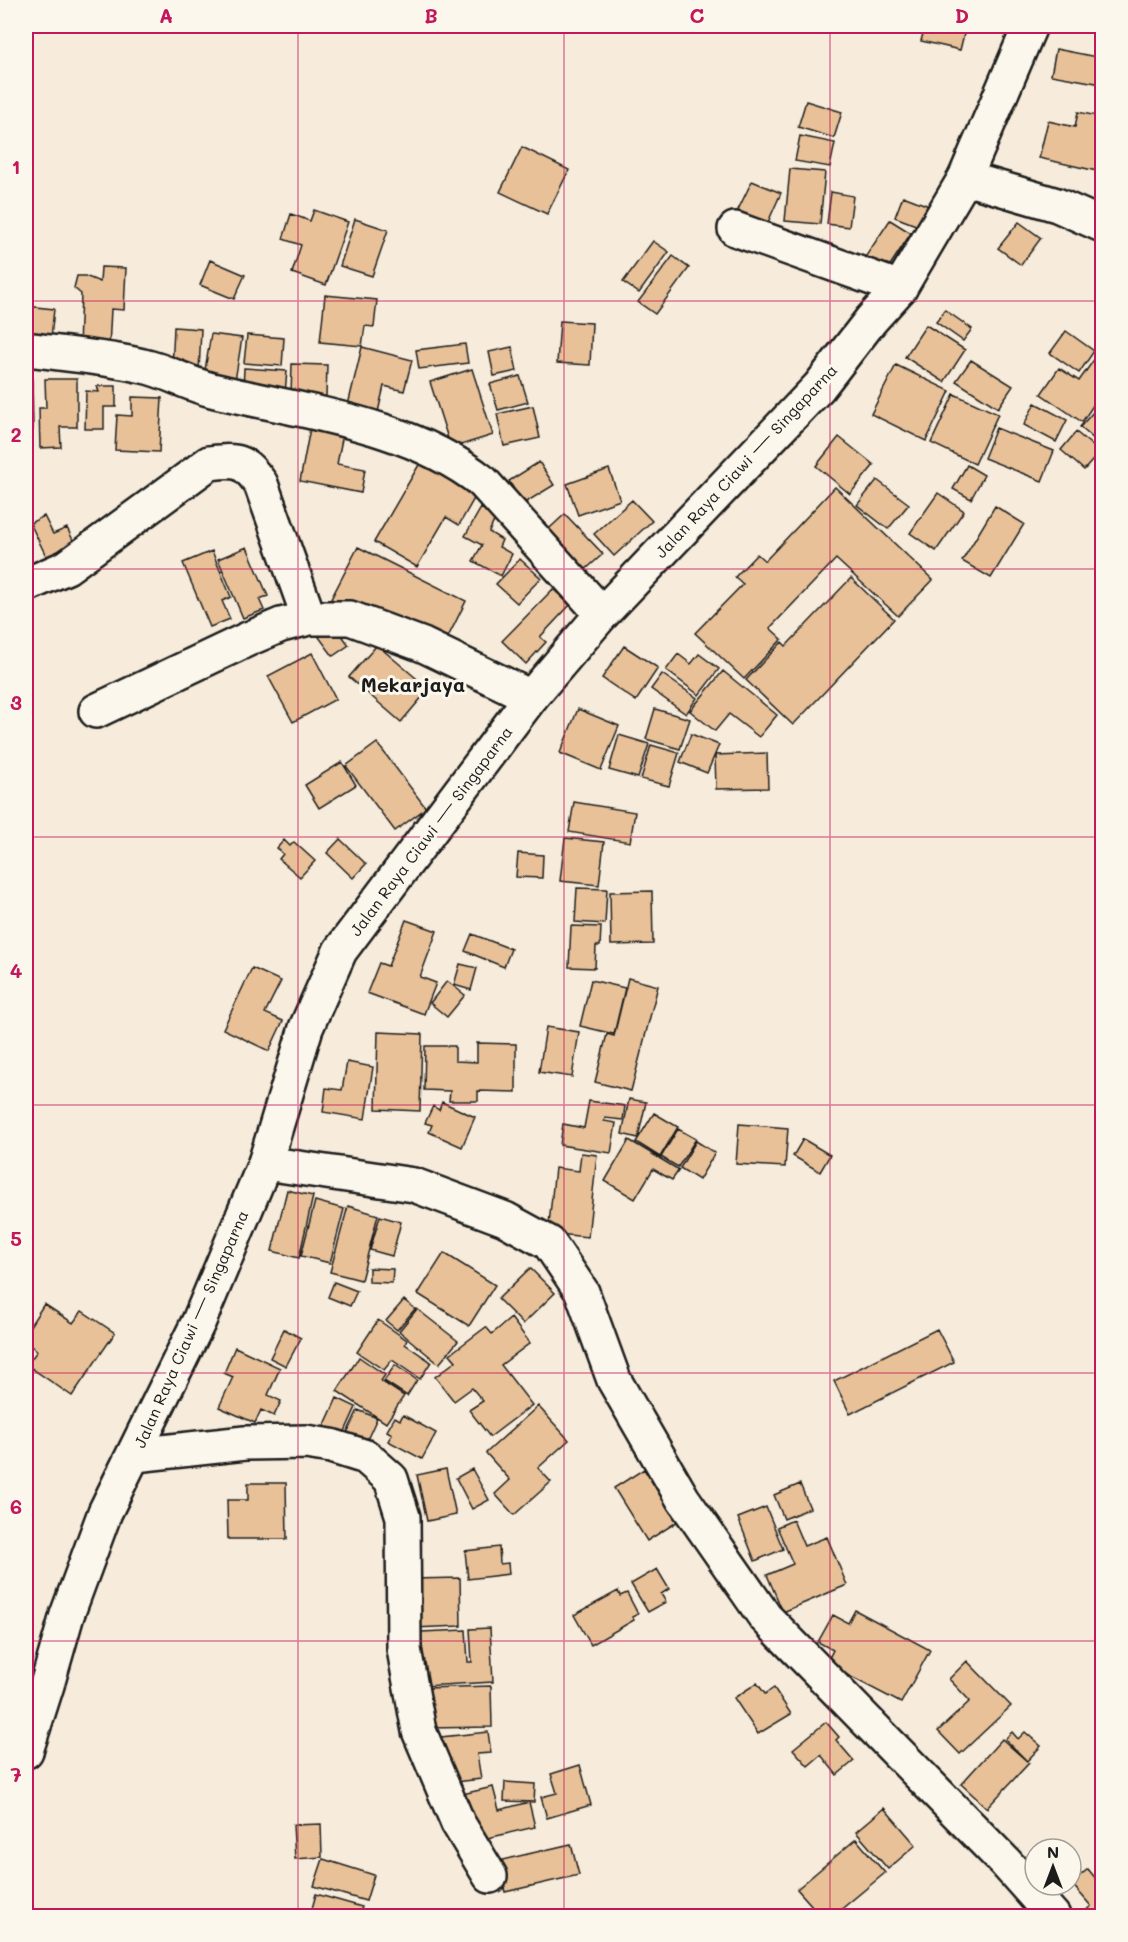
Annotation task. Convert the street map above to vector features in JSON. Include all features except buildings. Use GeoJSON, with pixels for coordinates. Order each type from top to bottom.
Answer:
{"type":"FeatureCollection","features":[{"type":"Feature","properties":{"kind":"street","name":"Jalan Raya Ciawi — Singaparna"},"geometry":{"type":"LineString","coordinates":[[26,1751],[67,1615],[105,1512],[199,1321],[265,1163],[306,1028],[340,951],[531,697],[602,614],[819,387],[871,320],[900,288],[965,178],[1029,26]]}},
{"type":"Feature","properties":{"kind":"street"},"geometry":{"type":"LineString","coordinates":[[965,178],[1057,205],[1102,225]]}},
{"type":"Feature","properties":{"kind":"street"},"geometry":{"type":"LineString","coordinates":[[735,229],[900,288]]}},
{"type":"Feature","properties":{"kind":"street"},"geometry":{"type":"LineString","coordinates":[[26,349],[146,366],[209,389],[350,422],[417,443],[441,454],[464,467],[483,482],[602,614]]}},
{"type":"Feature","properties":{"kind":"street"},"geometry":{"type":"LineString","coordinates":[[26,585],[67,567],[209,463],[236,460],[250,469],[261,484],[309,618]]}},
{"type":"Feature","properties":{"kind":"street"},"geometry":{"type":"LineString","coordinates":[[96,711],[248,639],[281,625],[309,618],[350,618],[423,645],[531,697]]}},
{"type":"Feature","properties":{"kind":"street"},"geometry":{"type":"LineString","coordinates":[[265,1163],[414,1185],[505,1219],[549,1243],[582,1292],[614,1380],[683,1499],[765,1617],[856,1713],[1005,1862],[1053,1917]]}},
{"type":"Feature","properties":{"kind":"street"},"geometry":{"type":"LineString","coordinates":[[135,1455],[245,1443],[306,1442],[331,1446],[366,1457],[391,1479],[403,1517],[404,1649],[419,1731],[458,1823],[490,1876]]}},
{"type":"Feature","properties":{"kind":"district","name":"Mekarjaya"},"geometry":{"type":"Point","coordinates":[413,685]}}]}
